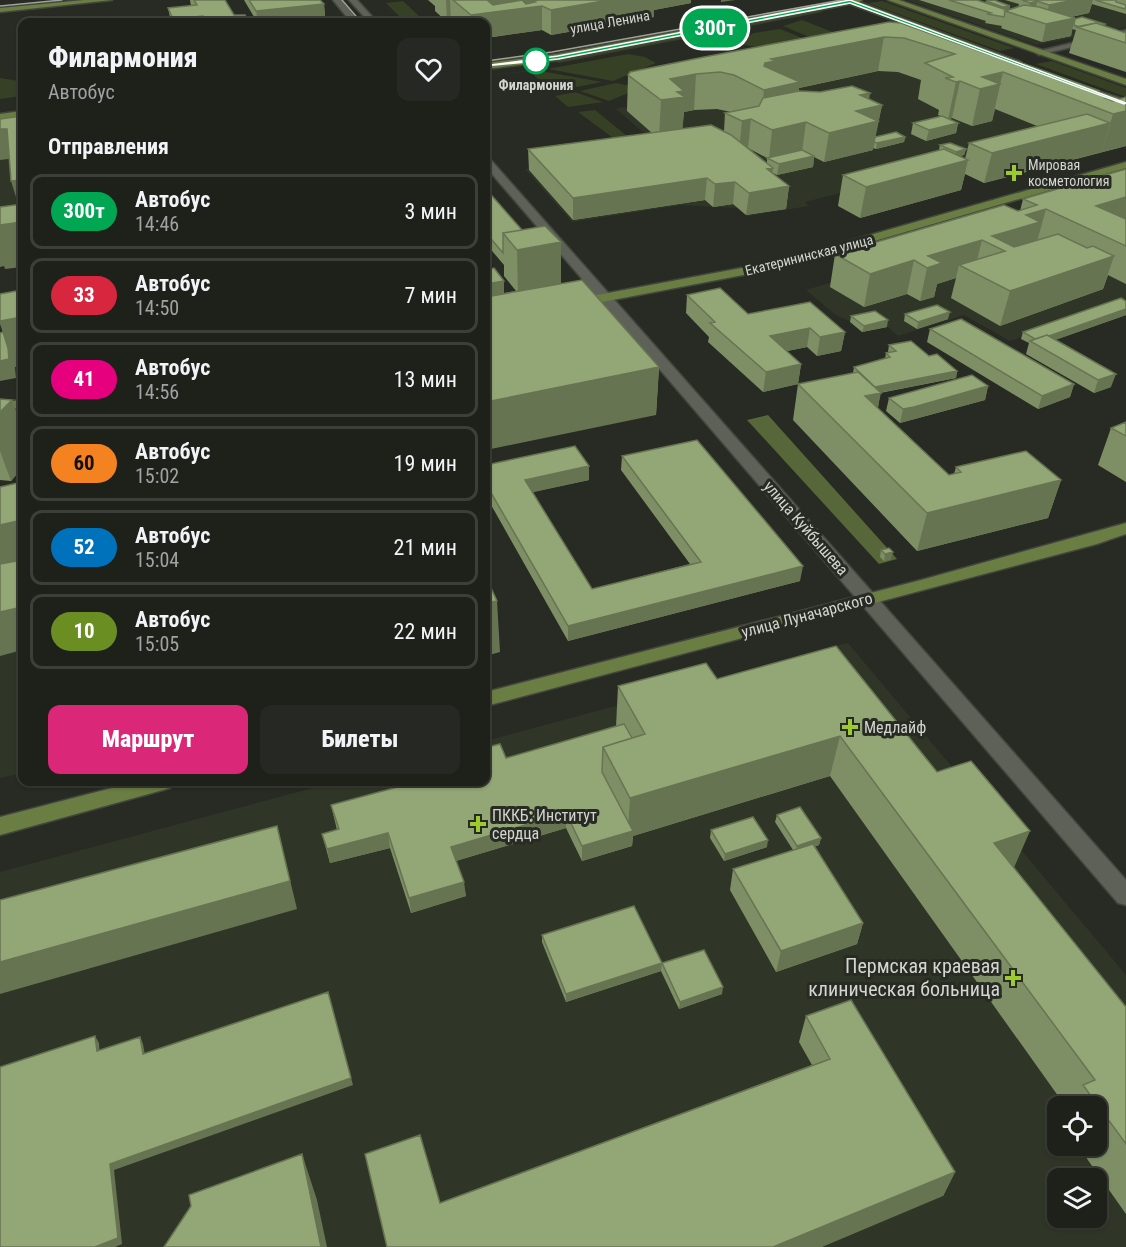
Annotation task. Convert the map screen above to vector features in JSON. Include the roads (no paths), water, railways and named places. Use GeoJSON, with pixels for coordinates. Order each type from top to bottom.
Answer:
{"type":"FeatureCollection","features":[{"type":"Feature","properties":{"kind":"main road"},"geometry":{"type":"LineString","coordinates":[[0,10],[108,0]]}},
{"type":"Feature","properties":{"kind":"main road"},"geometry":{"type":"LineString","coordinates":[[337,0],[352,18]]}},
{"type":"Feature","properties":{"kind":"main road"},"geometry":{"type":"LineString","coordinates":[[353,0],[369,18]]}},
{"type":"Feature","properties":{"kind":"main road"},"geometry":{"type":"LineString","coordinates":[[678,24],[809,0]]}},
{"type":"Feature","properties":{"kind":"main road"},"geometry":{"type":"LineString","coordinates":[[852,0],[1025,65]]}},
{"type":"Feature","properties":{"kind":"main road","name":"улица Ленина"},"geometry":{"type":"LineString","coordinates":[[490,66],[558,57],[852,0]]}},
{"type":"Feature","properties":{"kind":"main road"},"geometry":{"type":"LineString","coordinates":[[892,0],[1126,82]]}},
{"type":"Feature","properties":{"kind":"main road"},"geometry":{"type":"LineString","coordinates":[[1008,59],[1126,32]]}},
{"type":"Feature","properties":{"kind":"main road"},"geometry":{"type":"LineString","coordinates":[[1080,86],[1126,103]]}},
{"type":"Feature","properties":{"kind":"main road"},"geometry":{"type":"LineString","coordinates":[[0,109],[18,107]]}},
{"type":"Feature","properties":{"kind":"main road"},"geometry":{"type":"LineString","coordinates":[[0,117],[18,115]]}},
{"type":"Feature","properties":{"kind":"main road","name":"Екатерининская улица"},"geometry":{"type":"LineString","coordinates":[[563,305],[781,264],[1126,165]]}},
{"type":"Feature","properties":{"kind":"main road","name":"улица Куйбышева"},"geometry":{"type":"LineString","coordinates":[[490,168],[1126,896]]}},
{"type":"Feature","properties":{"kind":"main road"},"geometry":{"type":"LineString","coordinates":[[0,408],[18,404]]}},
{"type":"Feature","properties":{"kind":"main road","name":"улица Луначарского"},"geometry":{"type":"LineString","coordinates":[[490,698],[1091,540],[1126,528]]}},
{"type":"Feature","properties":{"kind":"main road"},"geometry":{"type":"LineString","coordinates":[[0,826],[148,786]]}},
{"type":"Feature","properties":{"kind":"tram line"},"geometry":{"type":"LineString","coordinates":[[0,6],[62,0]]}},
{"type":"Feature","properties":{"kind":"tram line"},"geometry":{"type":"LineString","coordinates":[[342,0],[358,18]]}},
{"type":"Feature","properties":{"kind":"tram line"},"geometry":{"type":"LineString","coordinates":[[490,60],[552,52],[842,0]]}},
{"type":"Feature","properties":{"kind":"place","name":"Филармония"},"geometry":{"type":"Point","coordinates":[536,61]}},
{"type":"Feature","properties":{"kind":"place","name":"Мировая косметология"},"geometry":{"type":"Point","coordinates":[1014,173]}},
{"type":"Feature","properties":{"kind":"place","name":"Медлайф"},"geometry":{"type":"Point","coordinates":[850,727]}},
{"type":"Feature","properties":{"kind":"place","name":"ПККБ: Институт сердца"},"geometry":{"type":"Point","coordinates":[478,824]}},
{"type":"Feature","properties":{"kind":"place","name":"Пермская краевая клиническая больница"},"geometry":{"type":"Point","coordinates":[1013,978]}}]}
